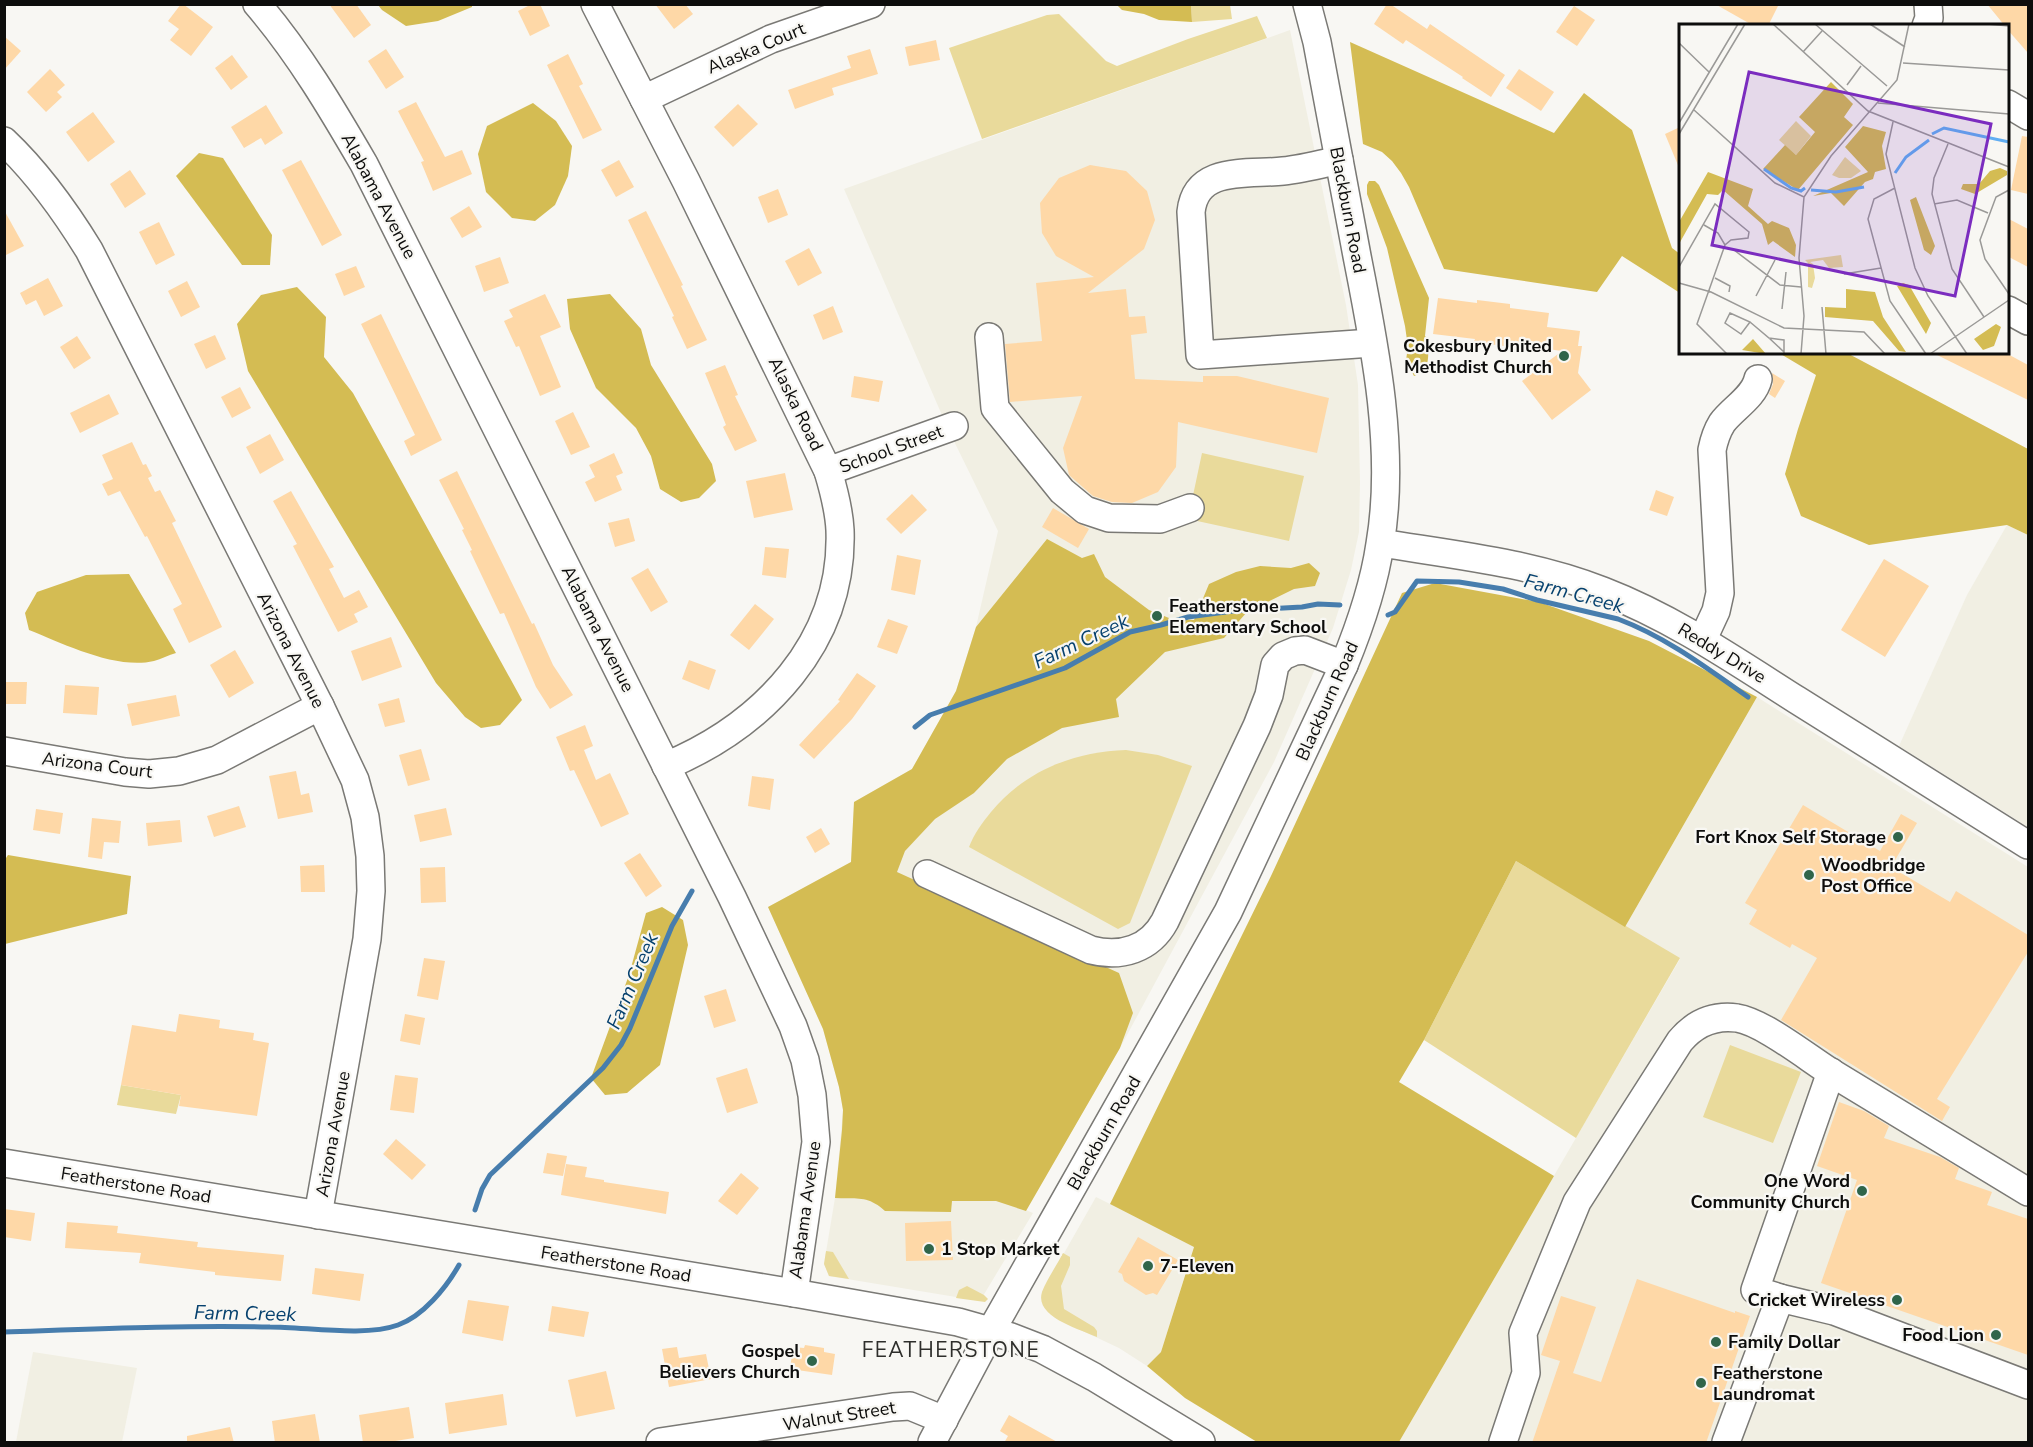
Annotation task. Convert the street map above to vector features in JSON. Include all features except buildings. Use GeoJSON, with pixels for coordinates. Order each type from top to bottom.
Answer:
{"type":"FeatureCollection","features":[{"type":"Feature","properties":{"kind":"street","name":"Alabama Avenue"},"geometry":{"type":"LineString","coordinates":[[257,4],[305,68],[364,164],[666,766],[788,1015],[805,1060],[812,1095],[816,1142],[794,1293]]}},
{"type":"Feature","properties":{"kind":"street","name":"Alaska Road"},"geometry":{"type":"LineString","coordinates":[[595,4],[745,300],[828,471],[836,498],[840,529],[840,559],[835,589],[813,645],[774,694],[748,718],[720,739],[666,766]]}},
{"type":"Feature","properties":{"kind":"street","name":"Alaska Court"},"geometry":{"type":"LineString","coordinates":[[644,99],[771,39],[871,4]]}},
{"type":"Feature","properties":{"kind":"street","name":"Blackburn Road"},"geometry":{"type":"LineString","coordinates":[[938,1431],[991,1330],[1228,912],[1344,665],[1373,584],[1381,543],[1385,497],[1382,423],[1372,343],[1317,42],[1307,4]]}},
{"type":"Feature","properties":{"kind":"street"},"geometry":{"type":"LineString","coordinates":[[2009,105],[2028,116]]}},
{"type":"Feature","properties":{"kind":"street","name":"Arizona Avenue"},"geometry":{"type":"LineString","coordinates":[[4,141],[40,180],[69,218],[89,250],[320,706],[355,780],[363,808],[370,856],[371,891],[367,939],[318,1215]]}},
{"type":"Feature","properties":{"kind":"street"},"geometry":{"type":"LineString","coordinates":[[1339,160],[1286,171],[1223,176],[1212,179],[1194,195],[1191,212],[1200,356],[1372,343]]}},
{"type":"Feature","properties":{"kind":"street"},"geometry":{"type":"LineString","coordinates":[[2009,311],[2028,321]]}},
{"type":"Feature","properties":{"kind":"street"},"geometry":{"type":"LineString","coordinates":[[989,337],[995,408],[1062,492],[1085,510],[1109,518],[1160,519],[1190,508]]}},
{"type":"Feature","properties":{"kind":"street"},"geometry":{"type":"LineString","coordinates":[[1703,639],[1716,611],[1720,593],[1712,450],[1723,421],[1755,387],[1758,379]]}},
{"type":"Feature","properties":{"kind":"street","name":"School Street"},"geometry":{"type":"LineString","coordinates":[[828,471],[954,426]]}},
{"type":"Feature","properties":{"kind":"street","name":"Reddy Drive"},"geometry":{"type":"LineString","coordinates":[[1381,543],[1483,559],[1577,582],[1640,606],[1703,639],[2028,845]]}},
{"type":"Feature","properties":{"kind":"street"},"geometry":{"type":"LineString","coordinates":[[927,874],[1091,950],[1114,954],[1139,947],[1153,938],[1165,921],[1264,709],[1278,659],[1288,653],[1305,650],[1344,665]]}},
{"type":"Feature","properties":{"kind":"street","name":"Arizona Court"},"geometry":{"type":"LineString","coordinates":[[4,752],[125,772],[149,774],[179,771],[217,760],[320,706]]}},
{"type":"Feature","properties":{"kind":"street"},"geometry":{"type":"LineString","coordinates":[[1503,1443],[1526,1373],[1523,1333],[1577,1202],[1687,1033],[1701,1023],[1717,1018],[1737,1018],[1760,1027],[2028,1192]]}},
{"type":"Feature","properties":{"kind":"street"},"geometry":{"type":"LineString","coordinates":[[1831,1072],[1755,1290],[1834,1311],[2028,1385]]}},
{"type":"Feature","properties":{"kind":"street","name":"Featherstone Road"},"geometry":{"type":"LineString","coordinates":[[4,1163],[794,1293],[991,1330],[1042,1349],[1077,1367],[1201,1443]]}},
{"type":"Feature","properties":{"kind":"street"},"geometry":{"type":"LineString","coordinates":[[1726,1443],[1780,1298]]}},
{"type":"Feature","properties":{"kind":"street","name":"Walnut Street"},"geometry":{"type":"LineString","coordinates":[[660,1443],[910,1406],[938,1431]]}},
{"type":"Feature","properties":{"kind":"shaded area"},"geometry":{"type":"Polygon","coordinates":[[[378,5],[472,5],[472,7],[438,21],[406,26],[378,5]]]}},
{"type":"Feature","properties":{"kind":"shaded area"},"geometry":{"type":"Polygon","coordinates":[[[1117,5],[1191,5],[1192,22],[1159,20],[1144,14],[1122,10],[1117,5]]]}},
{"type":"Feature","properties":{"kind":"shaded area"},"geometry":{"type":"Polygon","coordinates":[[[1191,5],[1230,5],[1232,19],[1192,22],[1191,5]]]}},
{"type":"Feature","properties":{"kind":"shaded area"},"geometry":{"type":"Polygon","coordinates":[[[1059,14],[1106,61],[1117,66],[1257,16],[1267,38],[982,139],[949,48],[1047,15],[1059,14]]]}},
{"type":"Feature","properties":{"kind":"shaded area","name":"Featherstone Elementary School"},"geometry":{"type":"Polygon","coordinates":[[[1290,30],[1346,305],[1358,385],[1359,532],[1351,570],[1333,628],[1274,762],[1120,1048],[1026,1210],[1033,1213],[980,1301],[829,1276],[824,1264],[835,1198],[843,1110],[823,1029],[768,907],[851,862],[854,802],[912,769],[956,691],[976,627],[998,531],[948,429],[844,189],[1290,30]]]}},
{"type":"Feature","properties":{"kind":"shaded area"},"geometry":{"type":"Polygon","coordinates":[[[1350,42],[1554,133],[1584,93],[1632,130],[1672,248],[1679,253],[1679,292],[1622,256],[1597,292],[1444,269],[1401,173],[1382,152],[1363,144],[1350,42]]]}},
{"type":"Feature","properties":{"kind":"shaded area"},"geometry":{"type":"Polygon","coordinates":[[[533,103],[556,121],[572,146],[568,176],[555,205],[535,221],[512,218],[486,192],[478,154],[487,126],[533,103]]]}},
{"type":"Feature","properties":{"kind":"shaded area"},"geometry":{"type":"Polygon","coordinates":[[[199,153],[223,158],[272,235],[270,265],[242,265],[176,176],[199,153]]]}},
{"type":"Feature","properties":{"kind":"shaded area"},"geometry":{"type":"Polygon","coordinates":[[[1369,181],[1375,181],[1379,185],[1429,298],[1425,336],[1429,341],[1428,362],[1424,370],[1414,376],[1406,360],[1408,347],[1405,326],[1387,248],[1367,194],[1369,181]]]}},
{"type":"Feature","properties":{"kind":"shaded area"},"geometry":{"type":"Polygon","coordinates":[[[297,287],[326,317],[324,357],[353,393],[522,700],[500,725],[481,728],[465,717],[436,683],[248,371],[237,324],[261,295],[297,287]]]}},
{"type":"Feature","properties":{"kind":"shaded area"},"geometry":{"type":"Polygon","coordinates":[[[610,294],[641,329],[651,365],[712,464],[716,481],[699,498],[681,502],[660,489],[651,456],[636,428],[596,388],[570,329],[567,299],[610,294]]]}},
{"type":"Feature","properties":{"kind":"shaded area"},"geometry":{"type":"Polygon","coordinates":[[[1781,354],[1849,354],[2028,449],[2028,535],[2007,525],[1869,545],[1801,516],[1785,474],[1816,375],[1781,354]]]}},
{"type":"Feature","properties":{"kind":"shaded area"},"geometry":{"type":"Polygon","coordinates":[[[1202,453],[1304,476],[1289,541],[1188,519],[1202,453]]]}},
{"type":"Feature","properties":{"kind":"shaded area"},"geometry":{"type":"Polygon","coordinates":[[[2007,525],[2028,535],[2028,827],[1899,746],[1967,595],[2007,525]]]}},
{"type":"Feature","properties":{"kind":"shaded area"},"geometry":{"type":"Polygon","coordinates":[[[1047,539],[1082,558],[1094,554],[1105,577],[1149,610],[1169,618],[1194,620],[1209,584],[1236,572],[1260,566],[1291,568],[1309,563],[1320,573],[1315,586],[1294,589],[1247,612],[1224,638],[1165,652],[1116,699],[1119,717],[1062,728],[1007,759],[974,793],[935,819],[905,851],[897,872],[1119,973],[1133,1013],[1120,1048],[1026,1211],[996,1201],[952,1201],[951,1212],[885,1211],[867,1200],[835,1198],[843,1110],[839,1087],[823,1029],[768,907],[851,862],[854,802],[912,769],[956,691],[976,627],[1047,539]]]}},
{"type":"Feature","properties":{"kind":"shaded area"},"geometry":{"type":"Polygon","coordinates":[[[129,574],[176,653],[154,661],[123,662],[90,654],[29,630],[25,613],[37,592],[86,575],[129,574]]]}},
{"type":"Feature","properties":{"kind":"shaded area"},"geometry":{"type":"Polygon","coordinates":[[[1435,583],[1539,602],[1649,641],[1757,697],[1625,927],[1516,861],[1424,1040],[1399,1082],[1554,1176],[1399,1442],[1257,1442],[1185,1398],[1147,1366],[1161,1352],[1194,1247],[1110,1204],[1271,876],[1402,593],[1435,583]]]}},
{"type":"Feature","properties":{"kind":"shaded area"},"geometry":{"type":"Polygon","coordinates":[[[1757,697],[2028,867],[2028,1442],[1399,1442],[1680,959],[1625,927],[1757,697]]]}},
{"type":"Feature","properties":{"kind":"shaded area"},"geometry":{"type":"Polygon","coordinates":[[[1126,750],[1158,755],[1192,766],[1130,923],[1118,929],[969,847],[978,829],[991,812],[1005,797],[1035,774],[1070,759],[1126,750]]]}},
{"type":"Feature","properties":{"kind":"shaded area"},"geometry":{"type":"Polygon","coordinates":[[[8,855],[131,876],[127,914],[5,944],[4,861],[8,855]]]}},
{"type":"Feature","properties":{"kind":"shaded area"},"geometry":{"type":"Polygon","coordinates":[[[1516,861],[1680,958],[1576,1138],[1424,1040],[1516,861]]]}},
{"type":"Feature","properties":{"kind":"shaded area"},"geometry":{"type":"Polygon","coordinates":[[[662,907],[683,920],[688,945],[660,1065],[627,1093],[605,1095],[591,1078],[629,975],[646,913],[662,907]]]}},
{"type":"Feature","properties":{"kind":"shaded area"},"geometry":{"type":"Polygon","coordinates":[[[1730,1045],[1801,1072],[1773,1143],[1703,1117],[1730,1045]]]}},
{"type":"Feature","properties":{"kind":"shaded area"},"geometry":{"type":"Polygon","coordinates":[[[121,1085],[181,1095],[176,1114],[117,1105],[121,1085]]]}},
{"type":"Feature","properties":{"kind":"shaded area"},"geometry":{"type":"Polygon","coordinates":[[[1096,1197],[1194,1246],[1161,1352],[1147,1366],[1119,1348],[1055,1318],[1044,1307],[1042,1292],[1096,1197]]]}},
{"type":"Feature","properties":{"kind":"shaded area"},"geometry":{"type":"Polygon","coordinates":[[[826,1251],[833,1252],[849,1279],[829,1276],[824,1264],[826,1251]]]}},
{"type":"Feature","properties":{"kind":"shaded area"},"geometry":{"type":"Polygon","coordinates":[[[1063,1253],[1070,1257],[1070,1265],[1061,1286],[1064,1309],[1094,1327],[1097,1337],[1060,1321],[1051,1315],[1041,1301],[1044,1287],[1063,1253]]]}},
{"type":"Feature","properties":{"kind":"shaded area"},"geometry":{"type":"Polygon","coordinates":[[[967,1286],[988,1299],[985,1302],[956,1298],[959,1290],[967,1286]]]}},
{"type":"Feature","properties":{"kind":"shaded area"},"geometry":{"type":"Polygon","coordinates":[[[33,1352],[137,1368],[122,1442],[16,1442],[33,1352]]]}},
{"type":"Feature","properties":{"kind":"waterway","name":"Farm Creek"},"geometry":{"type":"LineString","coordinates":[[1388,615],[1395,612],[1417,581],[1459,582],[1503,589],[1537,600],[1618,619],[1636,626],[1686,654],[1748,697]]}},
{"type":"Feature","properties":{"kind":"waterway","name":"Farm Creek"},"geometry":{"type":"LineString","coordinates":[[915,727],[930,715],[1065,668],[1130,632],[1188,617],[1233,611],[1318,604],[1340,605]]}},
{"type":"Feature","properties":{"kind":"waterway","name":"Farm Creek"},"geometry":{"type":"LineString","coordinates":[[475,1210],[482,1189],[490,1175],[603,1068],[621,1045],[672,926],[692,891]]}},
{"type":"Feature","properties":{"kind":"waterway","name":"Farm Creek"},"geometry":{"type":"LineString","coordinates":[[4,1332],[204,1327],[285,1327],[353,1331],[385,1329],[407,1321],[425,1308],[441,1292],[459,1265]]}},
{"type":"Feature","properties":{"kind":"place","name":"Cokesbury United Methodist Church"},"geometry":{"type":"Point","coordinates":[1564,356]}},
{"type":"Feature","properties":{"kind":"place","name":"Featherstone Elementary School"},"geometry":{"type":"Point","coordinates":[1157,616]}},
{"type":"Feature","properties":{"kind":"place","name":"Fort Knox Self Storage"},"geometry":{"type":"Point","coordinates":[1898,837]}},
{"type":"Feature","properties":{"kind":"place","name":"Woodbridge Post Office"},"geometry":{"type":"Point","coordinates":[1809,875]}},
{"type":"Feature","properties":{"kind":"place","name":"One Word Community Church"},"geometry":{"type":"Point","coordinates":[1862,1191]}},
{"type":"Feature","properties":{"kind":"place","name":"1 Stop Market"},"geometry":{"type":"Point","coordinates":[929,1249]}},
{"type":"Feature","properties":{"kind":"place","name":"7-Eleven"},"geometry":{"type":"Point","coordinates":[1148,1266]}},
{"type":"Feature","properties":{"kind":"place","name":"Cricket Wireless"},"geometry":{"type":"Point","coordinates":[1897,1300]}},
{"type":"Feature","properties":{"kind":"place","name":"Food Lion"},"geometry":{"type":"Point","coordinates":[1996,1335]}},
{"type":"Feature","properties":{"kind":"place","name":"Family Dollar"},"geometry":{"type":"Point","coordinates":[1716,1342]}},
{"type":"Feature","properties":{"kind":"place","name":"Gospel Believers Church"},"geometry":{"type":"Point","coordinates":[812,1361]}},
{"type":"Feature","properties":{"kind":"place","name":"Featherstone Laundromat"},"geometry":{"type":"Point","coordinates":[1701,1383]}},
{"type":"Feature","properties":{"kind":"district","name":"FEATHERSTONE"},"geometry":{"type":"Point","coordinates":[951,1350]}}]}
